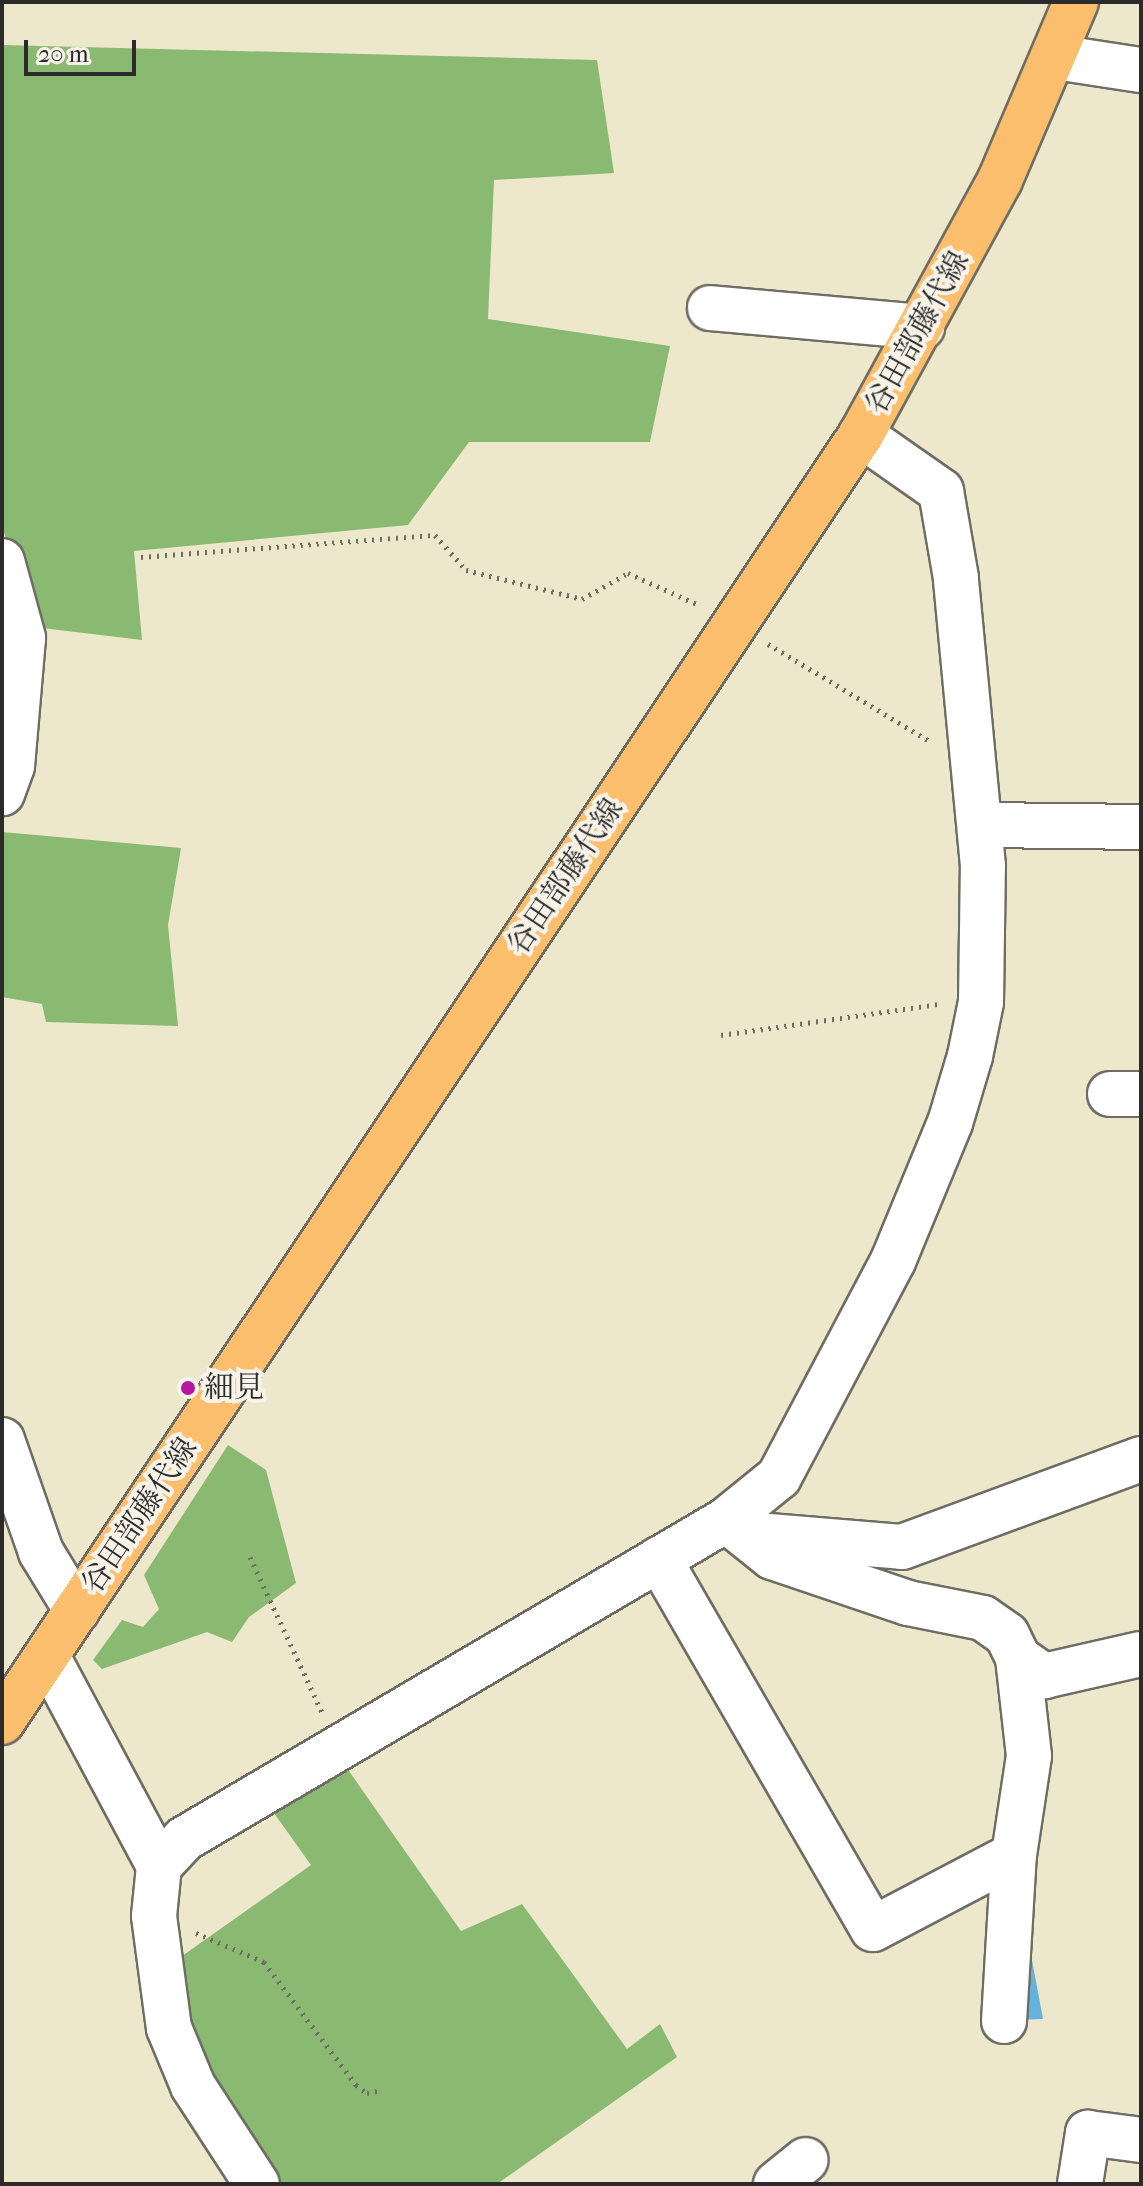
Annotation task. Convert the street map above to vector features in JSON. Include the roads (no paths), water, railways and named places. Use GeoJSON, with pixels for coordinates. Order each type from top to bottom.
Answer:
{"type":"FeatureCollection","features":[{"type":"Feature","properties":{"kind":"main road","name":"谷田部藤代線"},"geometry":{"type":"LineString","coordinates":[[2,1722],[746,632],[922,327],[1000,180],[1056,57],[1076,2]]}},
{"type":"Feature","properties":{"kind":"street"},"geometry":{"type":"LineString","coordinates":[[1056,57],[1141,70]]}},
{"type":"Feature","properties":{"kind":"street"},"geometry":{"type":"LineString","coordinates":[[710,308],[922,327]]}},
{"type":"Feature","properties":{"kind":"street"},"geometry":{"type":"LineString","coordinates":[[159,1866],[184,1839],[337,1744],[659,1559],[734,1527],[779,1477],[893,1261],[950,1123],[981,1002],[982,825],[941,491],[861,435]]}},
{"type":"Feature","properties":{"kind":"street"},"geometry":{"type":"LineString","coordinates":[[2,561],[23,638],[12,766],[2,793]]}},
{"type":"Feature","properties":{"kind":"street"},"geometry":{"type":"LineString","coordinates":[[982,825],[1141,827]]}},
{"type":"Feature","properties":{"kind":"street"},"geometry":{"type":"LineString","coordinates":[[2,1440],[41,1552],[77,1611]]}},
{"type":"Feature","properties":{"kind":"street"},"geometry":{"type":"LineString","coordinates":[[734,1527],[902,1547],[1141,1459]]}},
{"type":"Feature","properties":{"kind":"street"},"geometry":{"type":"LineString","coordinates":[[734,1527],[772,1557],[908,1603],[983,1618],[1007,1635],[1018,1658],[1029,1756],[1014,1855],[1004,2021]]}},
{"type":"Feature","properties":{"kind":"street"},"geometry":{"type":"LineString","coordinates":[[659,1559],[873,1929],[1014,1855]]}},
{"type":"Feature","properties":{"kind":"street"},"geometry":{"type":"LineString","coordinates":[[1018,1658],[1044,1676],[1141,1654]]}},
{"type":"Feature","properties":{"kind":"street"},"geometry":{"type":"LineString","coordinates":[[47,1656],[159,1866],[154,1916],[169,2028],[193,2086],[257,2184]]}},
{"type":"Feature","properties":{"kind":"street"},"geometry":{"type":"LineString","coordinates":[[1080,2184],[1088,2133],[1141,2140]]}},
{"type":"Feature","properties":{"kind":"water"},"geometry":{"type":"Polygon","coordinates":[[[1028,1939],[1043,2019],[1016,2020],[1028,1939]]]}},
{"type":"Feature","properties":{"kind":"place","name":"細見"},"geometry":{"type":"Point","coordinates":[188,1388]}}]}
